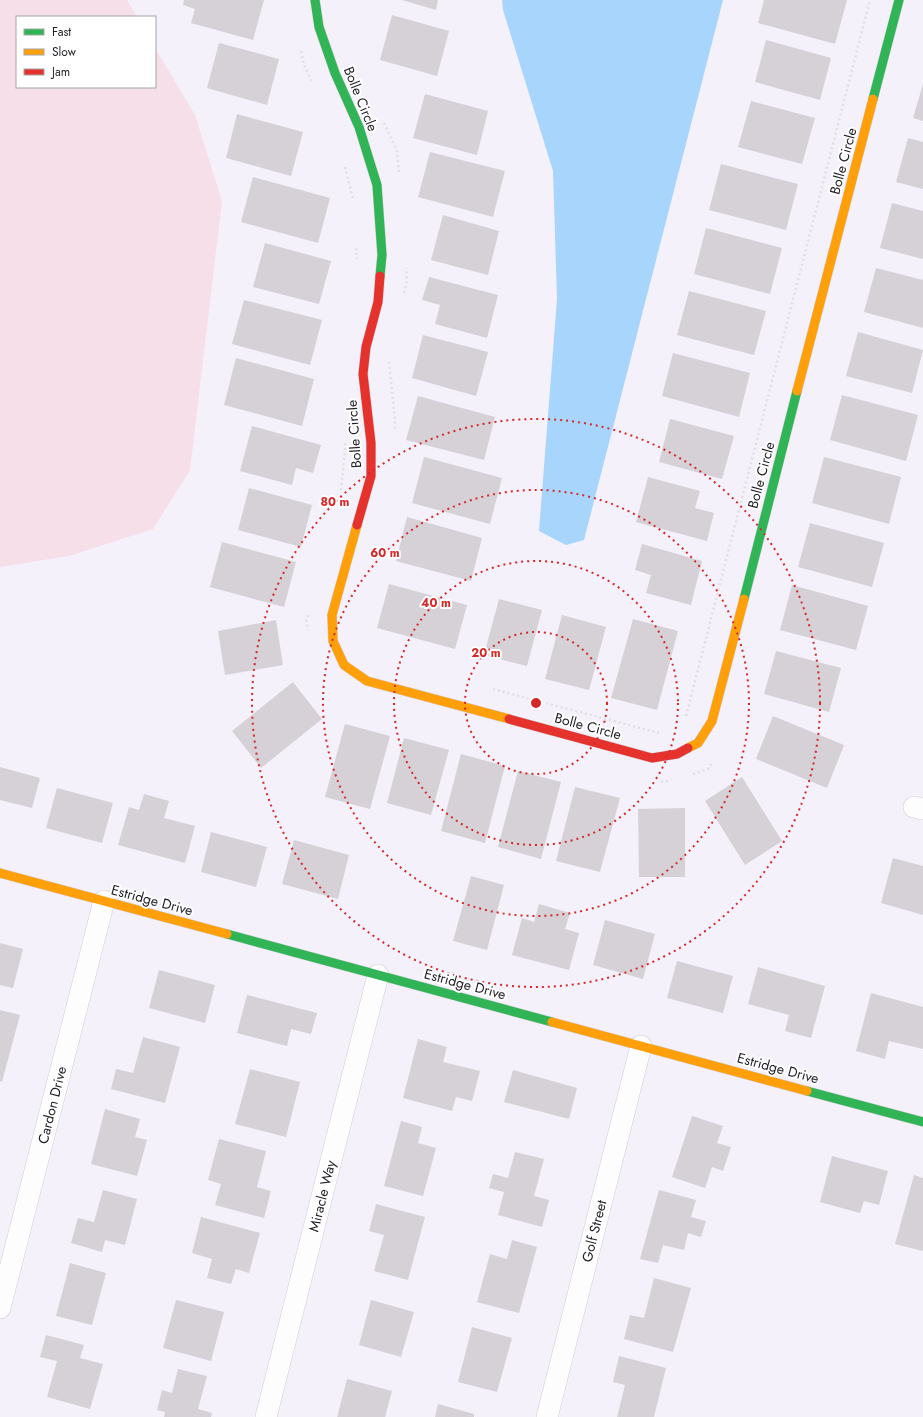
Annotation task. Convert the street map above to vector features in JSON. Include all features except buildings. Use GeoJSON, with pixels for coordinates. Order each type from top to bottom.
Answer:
{"type":"FeatureCollection","features":[{"type":"Feature","properties":{"kind":"street","name":"Bolle Circle"},"geometry":{"type":"LineString","coordinates":[[316,0],[319,27],[335,73],[360,127],[376,185],[382,255],[378,302],[366,347],[363,374],[371,443],[371,476],[332,615],[333,641],[344,665],[367,681],[652,758],[677,754],[698,743],[712,721],[899,0]]}},
{"type":"Feature","properties":{"kind":"street","name":"Estridge Drive"},"geometry":{"type":"LineString","coordinates":[[0,873],[923,1122]]}},
{"type":"Feature","properties":{"kind":"street","name":"Cardon Drive"},"geometry":{"type":"LineString","coordinates":[[0,1308],[104,901]]}},
{"type":"Feature","properties":{"kind":"street","name":"Miracle Way"},"geometry":{"type":"LineString","coordinates":[[266,1417],[378,975]]}},
{"type":"Feature","properties":{"kind":"street","name":"Golf Street"},"geometry":{"type":"LineString","coordinates":[[547,1417],[641,1046]]}},
{"type":"Feature","properties":{"kind":"path"},"geometry":{"type":"LineString","coordinates":[[685,721],[870,0]]}},
{"type":"Feature","properties":{"kind":"path"},"geometry":{"type":"LineString","coordinates":[[301,51],[304,65],[313,85]]}},
{"type":"Feature","properties":{"kind":"path"},"geometry":{"type":"LineString","coordinates":[[381,117],[397,151],[399,174]]}},
{"type":"Feature","properties":{"kind":"path"},"geometry":{"type":"LineString","coordinates":[[344,162],[355,206]]}},
{"type":"Feature","properties":{"kind":"path"},"geometry":{"type":"LineString","coordinates":[[356,244],[357,266]]}},
{"type":"Feature","properties":{"kind":"path"},"geometry":{"type":"LineString","coordinates":[[403,296],[406,281],[406,265]]}},
{"type":"Feature","properties":{"kind":"path"},"geometry":{"type":"LineString","coordinates":[[389,360],[395,434]]}},
{"type":"Feature","properties":{"kind":"path"},"geometry":{"type":"LineString","coordinates":[[339,498],[346,439]]}},
{"type":"Feature","properties":{"kind":"path"},"geometry":{"type":"LineString","coordinates":[[308,613],[306,621],[309,636]]}},
{"type":"Feature","properties":{"kind":"path"},"geometry":{"type":"LineString","coordinates":[[490,688],[664,734]]}},
{"type":"Feature","properties":{"kind":"path"},"geometry":{"type":"LineString","coordinates":[[686,776],[708,769],[716,757]]}},
{"type":"Feature","properties":{"kind":"path"},"geometry":{"type":"LineString","coordinates":[[656,780],[664,782],[672,780]]}},
{"type":"Feature","properties":{"kind":"shaded area"},"geometry":{"type":"Polygon","coordinates":[[[0,0],[127,0],[136,16],[16,16],[16,88],[156,88],[156,50],[195,115],[222,201],[190,470],[153,529],[69,556],[0,567],[0,0]]]}},
{"type":"Feature","properties":{"kind":"water"},"geometry":{"type":"Polygon","coordinates":[[[502,0],[723,0],[584,540],[566,545],[539,531],[557,299],[553,171],[503,10],[502,0]]]}},
{"type":"Feature","properties":{"kind":"traffic: fast"},"geometry":{"type":"LineString","coordinates":[[315,0],[319,27],[335,73],[359,127],[377,185],[382,255],[380,276]]}},
{"type":"Feature","properties":{"kind":"traffic: fast"},"geometry":{"type":"LineString","coordinates":[[873,99],[899,0]]}},
{"type":"Feature","properties":{"kind":"traffic: fast"},"geometry":{"type":"LineString","coordinates":[[744,599],[797,391]]}},
{"type":"Feature","properties":{"kind":"traffic: fast"},"geometry":{"type":"LineString","coordinates":[[227,934],[552,1022]]}},
{"type":"Feature","properties":{"kind":"traffic: fast"},"geometry":{"type":"LineString","coordinates":[[807,1091],[923,1122]]}},
{"type":"Feature","properties":{"kind":"traffic: slow"},"geometry":{"type":"LineString","coordinates":[[797,391],[873,99]]}},
{"type":"Feature","properties":{"kind":"traffic: slow"},"geometry":{"type":"LineString","coordinates":[[357,525],[332,615],[333,641],[344,665],[367,681],[509,719]]}},
{"type":"Feature","properties":{"kind":"traffic: slow"},"geometry":{"type":"LineString","coordinates":[[688,748],[698,743],[712,721],[744,599]]}},
{"type":"Feature","properties":{"kind":"traffic: slow"},"geometry":{"type":"LineString","coordinates":[[0,873],[227,934]]}},
{"type":"Feature","properties":{"kind":"traffic: slow"},"geometry":{"type":"LineString","coordinates":[[552,1022],[807,1091]]}},
{"type":"Feature","properties":{"kind":"traffic: jam"},"geometry":{"type":"LineString","coordinates":[[357,525],[371,476],[371,443],[363,374],[366,347],[378,302],[380,276]]}},
{"type":"Feature","properties":{"kind":"traffic: jam"},"geometry":{"type":"LineString","coordinates":[[509,719],[652,758],[677,754],[688,748]]}}]}
